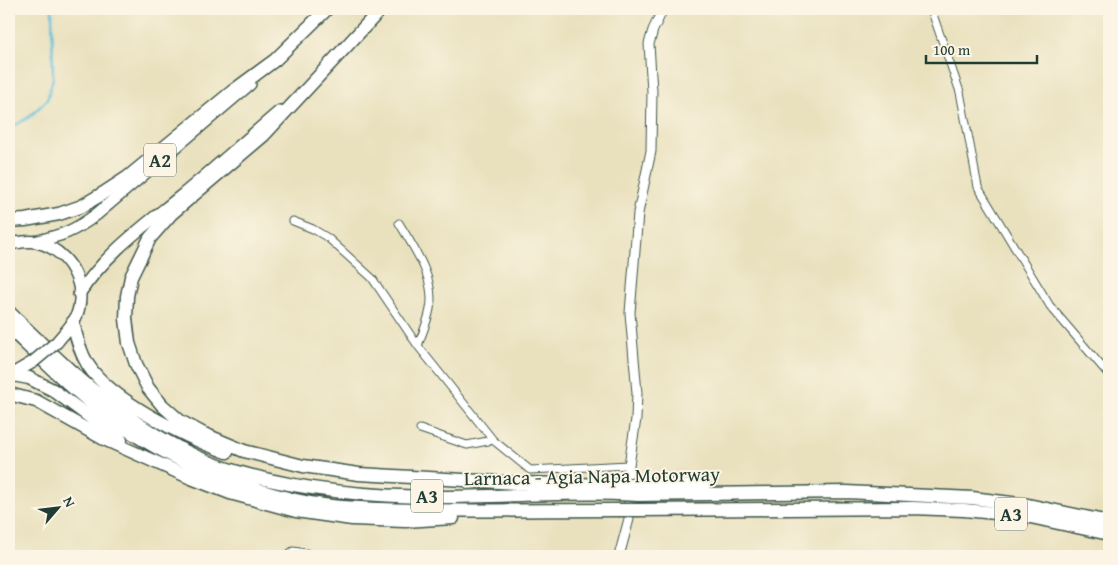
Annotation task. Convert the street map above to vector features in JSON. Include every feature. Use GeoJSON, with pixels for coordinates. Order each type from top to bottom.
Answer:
{"type":"FeatureCollection","features":[{"type":"Feature","properties":{"kind":"highway","name":"A2"},"geometry":{"type":"LineString","coordinates":[[34,242],[60,236],[78,228],[97,214],[241,93],[327,9]]}},
{"type":"Feature","properties":{"kind":"highway","name":"A2"},"geometry":{"type":"LineString","coordinates":[[79,294],[102,263],[119,246],[186,192],[310,85],[381,9]]}},
{"type":"Feature","properties":{"kind":"highway"},"geometry":{"type":"LineString","coordinates":[[9,221],[59,214],[82,206],[102,194],[128,177],[233,91],[275,60]]}},
{"type":"Feature","properties":{"kind":"highway"},"geometry":{"type":"LineString","coordinates":[[310,85],[264,135],[171,214],[150,238],[138,260],[131,277],[127,296],[126,319],[129,343],[136,364],[148,388],[162,405],[180,421],[204,434],[244,451],[303,466],[359,474],[618,490]]}},
{"type":"Feature","properties":{"kind":"highway"},"geometry":{"type":"LineString","coordinates":[[9,244],[34,242],[58,252],[75,272],[79,282],[79,308],[73,322],[57,342],[33,362],[11,376]]}},
{"type":"Feature","properties":{"kind":"highway","name":"Larnaca - Agia Napa Motorway"},"geometry":{"type":"LineString","coordinates":[[9,312],[79,379],[128,417],[205,460],[238,472],[300,486],[355,494],[439,497],[598,494],[618,490]]}},
{"type":"Feature","properties":{"kind":"highway"},"geometry":{"type":"LineString","coordinates":[[73,322],[88,366],[100,380],[164,424],[199,443],[300,474],[359,482],[598,494]]}},
{"type":"Feature","properties":{"kind":"highway","name":"Larnaca - Agia Napa Motorway"},"geometry":{"type":"LineString","coordinates":[[9,328],[72,388],[122,426],[160,450],[235,483],[297,500],[353,508],[518,510],[912,508],[964,510],[1026,516],[1109,534]]}},
{"type":"Feature","properties":{"kind":"highway"},"geometry":{"type":"LineString","coordinates":[[11,376],[29,378],[54,390],[151,460]]}},
{"type":"Feature","properties":{"kind":"highway"},"geometry":{"type":"LineString","coordinates":[[9,394],[36,401],[104,439],[191,478],[230,493],[296,511],[352,520],[406,521],[469,518],[518,510]]}},
{"type":"Feature","properties":{"kind":"highway","name":"A3"},"geometry":{"type":"LineString","coordinates":[[618,490],[796,487],[846,492],[972,498],[1028,504],[1109,522]]}},
{"type":"Feature","properties":{"kind":"street"},"geometry":{"type":"LineString","coordinates":[[619,556],[629,519],[629,465],[636,419],[637,393],[630,313],[638,213],[651,151],[652,91],[649,44],[663,9]]}},
{"type":"Feature","properties":{"kind":"street"},"geometry":{"type":"LineString","coordinates":[[931,9],[960,92],[978,187],[1050,306],[1109,375]]}},
{"type":"Feature","properties":{"kind":"street"},"geometry":{"type":"LineString","coordinates":[[293,221],[313,229],[328,238],[372,278],[418,346],[493,440],[530,470],[629,465]]}},
{"type":"Feature","properties":{"kind":"street"},"geometry":{"type":"LineString","coordinates":[[399,224],[419,257],[430,289],[430,309],[418,346]]}},
{"type":"Feature","properties":{"kind":"street"},"geometry":{"type":"LineString","coordinates":[[420,429],[468,445],[493,440]]}},
{"type":"Feature","properties":{"kind":"street"},"geometry":{"type":"LineString","coordinates":[[286,556],[293,551],[312,556]]}},
{"type":"Feature","properties":{"kind":"waterway"},"geometry":{"type":"LineString","coordinates":[[9,124],[16,125],[29,117],[47,100],[53,78],[52,9]]}}]}
